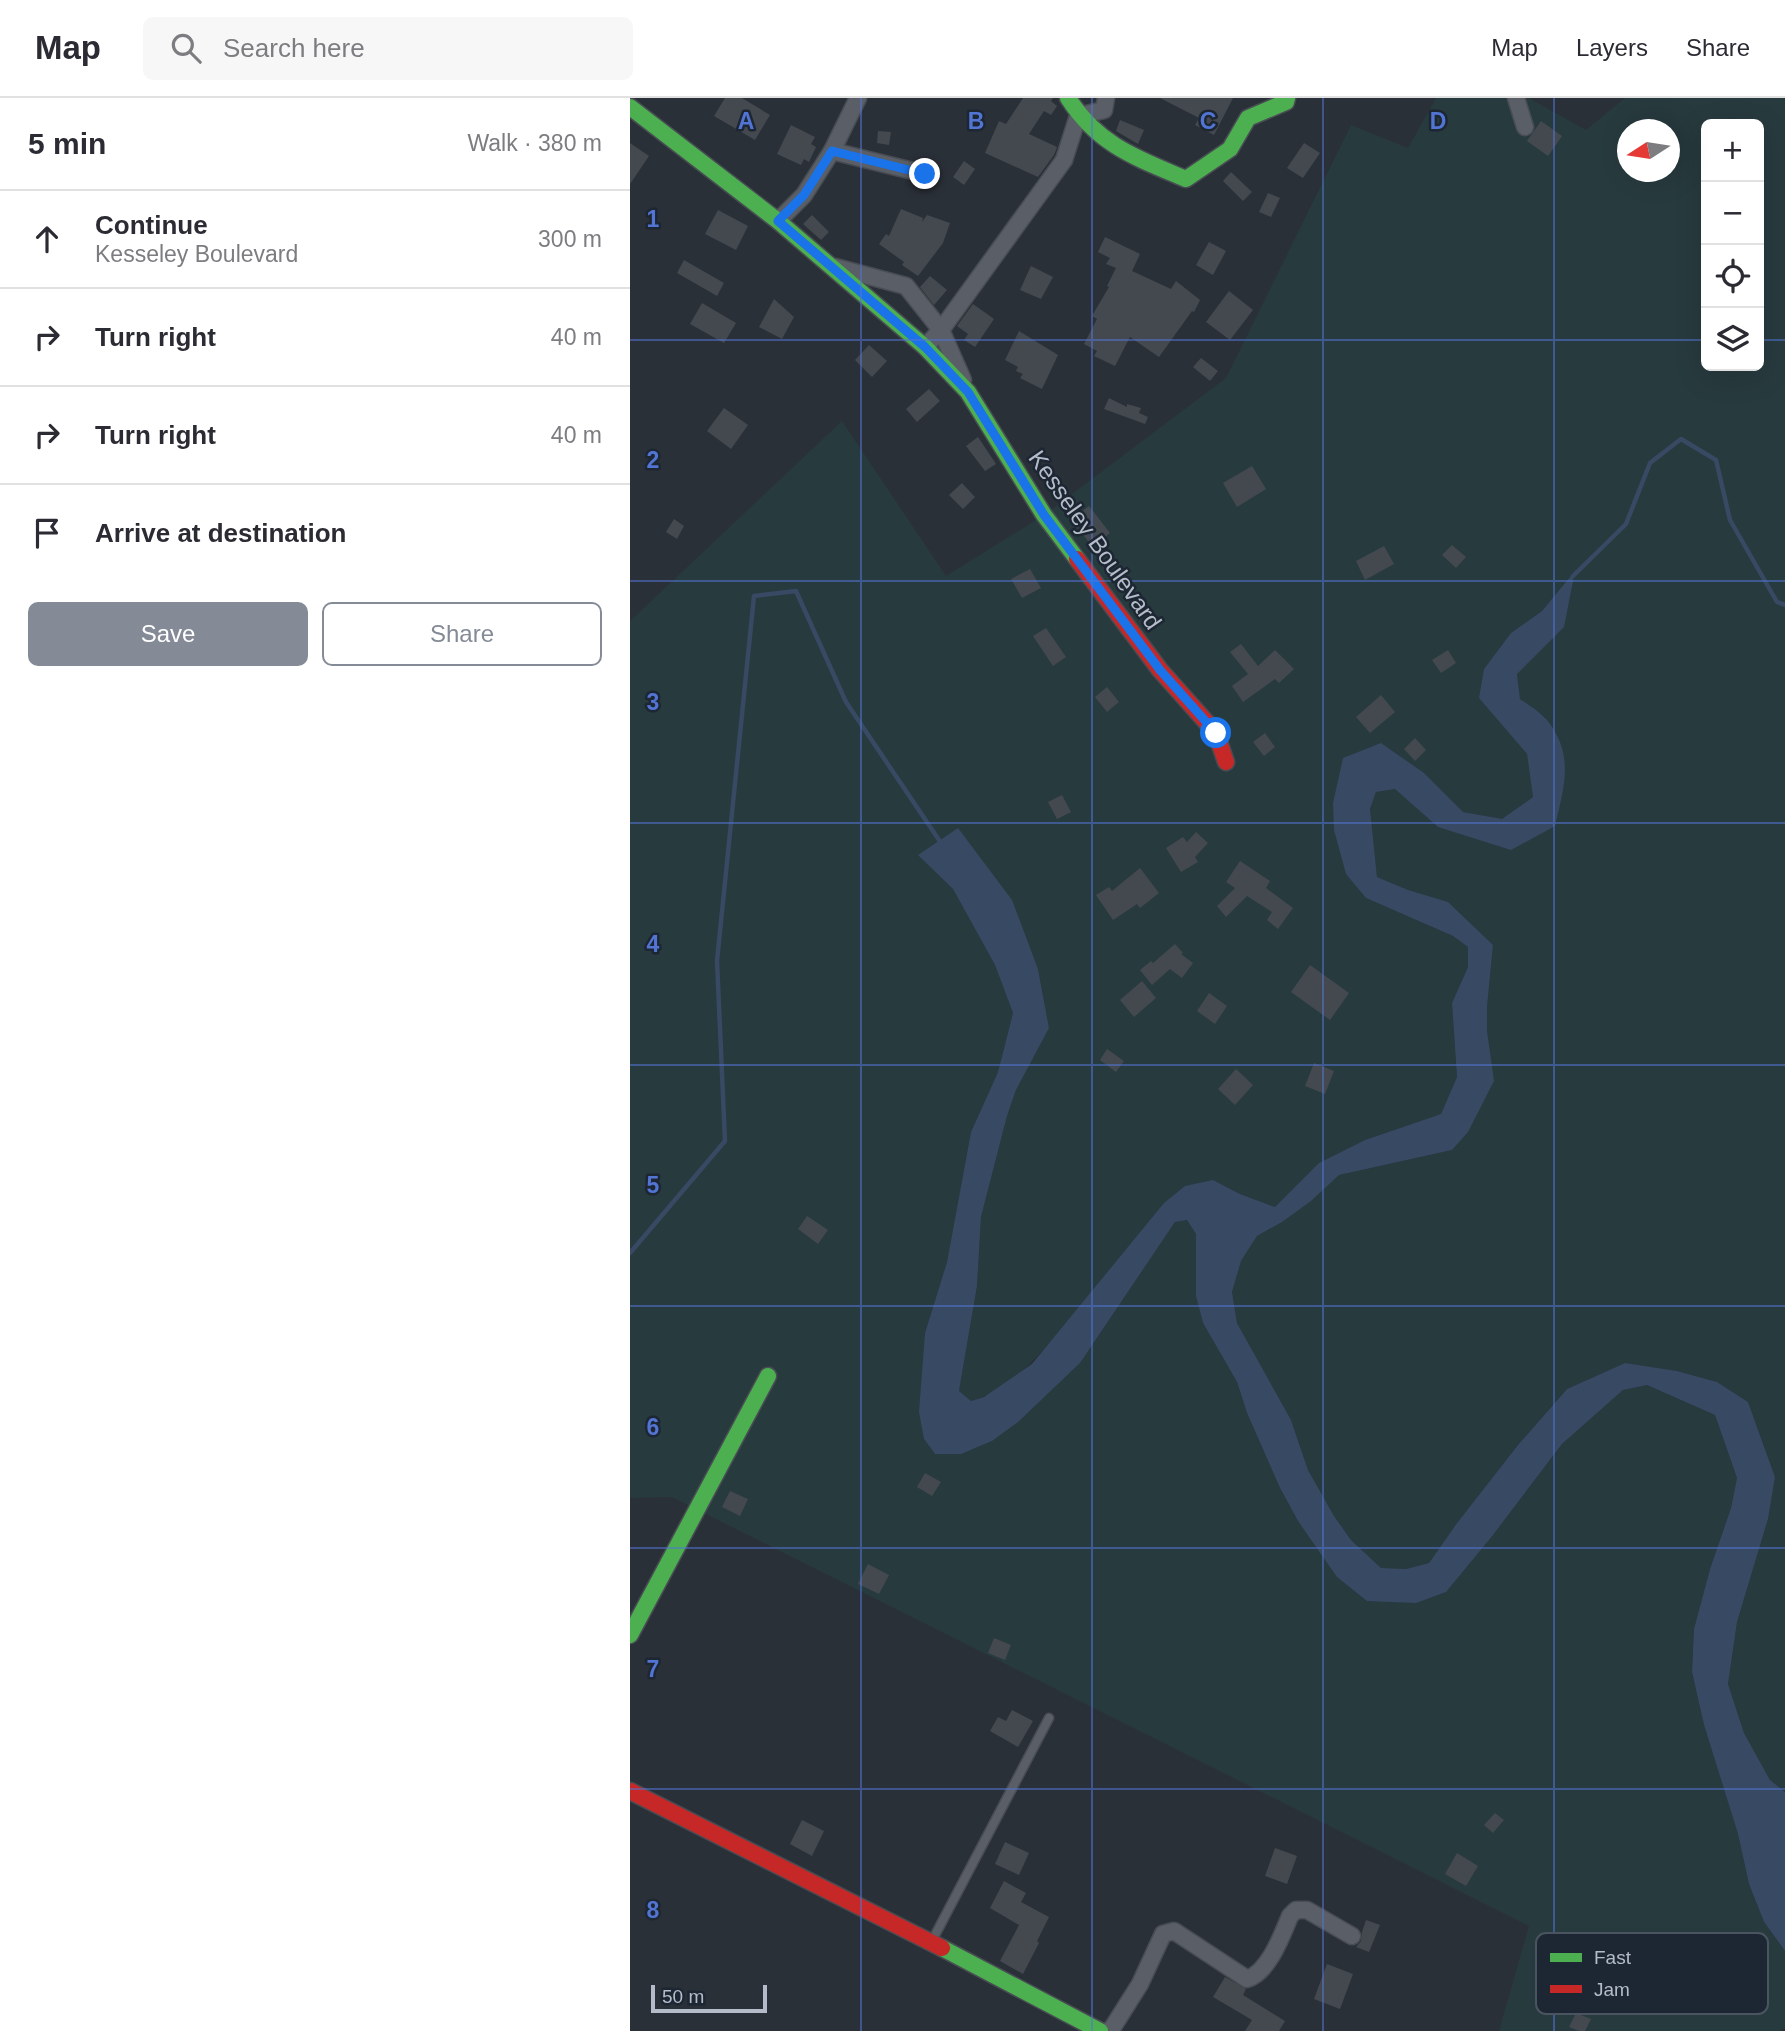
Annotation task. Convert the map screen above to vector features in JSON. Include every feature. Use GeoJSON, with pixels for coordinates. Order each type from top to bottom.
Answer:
{"type":"FeatureCollection","features":[{"type":"Feature","properties":{"kind":"street"},"geometry":{"type":"LineString","coordinates":[[778,221],[804,195],[832,151],[858,98]]}},
{"type":"Feature","properties":{"kind":"street"},"geometry":{"type":"LineString","coordinates":[[1068,98],[1078,116],[1110,146],[1186,178],[1230,149],[1248,118],[1286,102],[1287,98]]}},
{"type":"Feature","properties":{"kind":"street"},"geometry":{"type":"LineString","coordinates":[[1078,116],[1104,110],[1106,98]]}},
{"type":"Feature","properties":{"kind":"street"},"geometry":{"type":"LineString","coordinates":[[1517,98],[1525,127]]}},
{"type":"Feature","properties":{"kind":"street","name":"Kesseley Boulevard"},"geometry":{"type":"LineString","coordinates":[[630,107],[778,221],[925,347],[968,392],[1044,515],[1160,670],[1216,733],[1226,762]]}},
{"type":"Feature","properties":{"kind":"street"},"geometry":{"type":"LineString","coordinates":[[925,347],[941,330],[1064,160],[1078,116]]}},
{"type":"Feature","properties":{"kind":"street"},"geometry":{"type":"LineString","coordinates":[[832,151],[925,174]]}},
{"type":"Feature","properties":{"kind":"street"},"geometry":{"type":"LineString","coordinates":[[827,265],[906,286],[941,330],[968,392]]}},
{"type":"Feature","properties":{"kind":"street"},"geometry":{"type":"LineString","coordinates":[[630,1635],[768,1376]]}},
{"type":"Feature","properties":{"kind":"street"},"geometry":{"type":"LineString","coordinates":[[630,1791],[932,1942],[1100,2031]]}},
{"type":"Feature","properties":{"kind":"street"},"geometry":{"type":"LineString","coordinates":[[1107,2031],[1111,2030],[1140,1984],[1163,1934],[1174,1931],[1247,1979],[1254,1977],[1267,1962],[1290,1916],[1296,1910],[1307,1910],[1352,1936]]}},
{"type":"Feature","properties":{"kind":"lane"},"geometry":{"type":"LineString","coordinates":[[932,1942],[1049,1718]]}},
{"type":"Feature","properties":{"kind":"green space"},"geometry":{"type":"Polygon","coordinates":[[[1436,98],[1529,98],[1586,130],[1625,98],[1785,98],[1785,1792],[1770,1780],[1744,1733],[1728,1684],[1737,1622],[1768,1519],[1775,1477],[1748,1402],[1717,1382],[1677,1371],[1625,1363],[1567,1389],[1518,1445],[1429,1563],[1406,1569],[1381,1568],[1351,1540],[1334,1516],[1308,1470],[1291,1420],[1237,1323],[1232,1292],[1241,1261],[1257,1236],[1282,1222],[1339,1175],[1452,1150],[1487,1031],[1493,945],[1408,890],[1377,877],[1370,809],[1376,792],[1396,789],[1438,827],[1555,826],[1546,718],[1520,699],[1517,673],[1575,573],[1542,611],[1511,633],[1484,669],[1480,698],[1527,754],[1533,797],[1502,820],[1463,812],[1424,773],[1343,758],[1366,898],[1453,936],[1468,947],[1468,967],[1452,1003],[1457,1077],[1441,1114],[1365,1140],[1319,1163],[1275,1207],[1213,1180],[1102,1283],[1021,1372],[989,1394],[971,1401],[959,1391],[977,1286],[981,1217],[1016,1090],[1049,1027],[1038,969],[919,855],[953,889],[995,965],[1013,1013],[998,1072],[971,1132],[947,1262],[925,1333],[924,1439],[935,1454],[961,1454],[992,1441],[1080,1363],[1175,1222],[1187,1220],[1196,1234],[1196,1295],[1203,1323],[1237,1382],[1247,1413],[1280,1488],[1298,1521],[1367,1601],[1493,1535],[1562,1444],[1623,1390],[1647,1385],[1715,1415],[1737,1478],[1731,1508],[1710,1569],[1694,1629],[1692,1672],[1704,1725],[1738,1834],[1749,1884],[1764,1922],[1785,1951],[1785,2028],[1780,2031],[1499,2031],[1529,1926],[672,1497],[630,1498],[630,621],[842,421],[946,576],[1044,515],[1226,378],[1351,125],[1408,148],[1436,98]]]}},
{"type":"Feature","properties":{"kind":"water"},"geometry":{"type":"Polygon","coordinates":[[[1575,571],[1564,627],[1517,674],[1520,699],[1547,720],[1561,746],[1565,772],[1555,826],[1511,850],[1438,827],[1395,789],[1376,792],[1370,809],[1377,877],[1448,902],[1493,945],[1487,1031],[1494,1081],[1468,1132],[1452,1150],[1339,1175],[1311,1201],[1257,1236],[1241,1261],[1232,1292],[1237,1323],[1291,1420],[1308,1470],[1351,1540],[1381,1568],[1406,1569],[1429,1563],[1518,1445],[1567,1389],[1625,1363],[1677,1371],[1717,1382],[1748,1402],[1775,1477],[1768,1519],[1737,1622],[1728,1684],[1744,1733],[1770,1780],[1785,1792],[1785,1951],[1764,1922],[1749,1884],[1738,1834],[1704,1725],[1692,1672],[1694,1629],[1710,1569],[1731,1508],[1737,1478],[1715,1415],[1647,1385],[1623,1390],[1562,1444],[1446,1592],[1416,1603],[1367,1601],[1337,1577],[1298,1521],[1280,1488],[1247,1413],[1237,1382],[1203,1323],[1196,1296],[1196,1234],[1187,1220],[1175,1222],[1080,1363],[1018,1422],[992,1441],[961,1454],[935,1454],[924,1439],[919,1412],[925,1333],[947,1262],[971,1132],[998,1072],[1013,1013],[995,965],[953,889],[918,855],[958,828],[1012,900],[1038,969],[1049,1028],[1016,1090],[981,1217],[977,1286],[959,1391],[971,1401],[984,1397],[1032,1364],[1164,1203],[1185,1186],[1213,1180],[1275,1207],[1319,1163],[1365,1140],[1441,1114],[1457,1077],[1452,1003],[1468,967],[1468,947],[1453,936],[1366,898],[1346,874],[1334,830],[1333,803],[1343,758],[1381,743],[1424,773],[1463,812],[1502,819],[1533,797],[1527,754],[1479,698],[1484,669],[1511,633],[1542,611],[1575,571]]]}},
{"type":"Feature","properties":{"kind":"building"},"geometry":{"type":"Polygon","coordinates":[[[725,98],[742,98],[770,115],[755,140],[714,116],[725,98]]]}},
{"type":"Feature","properties":{"kind":"building"},"geometry":{"type":"Polygon","coordinates":[[[1023,98],[1053,98],[1051,101],[1057,106],[1051,115],[1044,111],[1029,134],[1057,147],[1038,177],[985,153],[999,121],[1006,124],[1023,98]]]}},
{"type":"Feature","properties":{"kind":"building"},"geometry":{"type":"Polygon","coordinates":[[[1160,98],[1233,98],[1214,135],[1195,125],[1199,118],[1160,98]]]}},
{"type":"Feature","properties":{"kind":"building"},"geometry":{"type":"Polygon","coordinates":[[[1120,120],[1144,130],[1138,144],[1116,131],[1120,120]]]}},
{"type":"Feature","properties":{"kind":"building"},"geometry":{"type":"Polygon","coordinates":[[[1541,121],[1562,136],[1548,156],[1527,141],[1541,121]]]}},
{"type":"Feature","properties":{"kind":"building"},"geometry":{"type":"Polygon","coordinates":[[[791,125],[815,137],[811,144],[816,147],[809,162],[804,159],[801,165],[777,154],[791,125]]]}},
{"type":"Feature","properties":{"kind":"building"},"geometry":{"type":"Polygon","coordinates":[[[878,131],[891,132],[889,145],[877,143],[878,131]]]}},
{"type":"Feature","properties":{"kind":"building"},"geometry":{"type":"Polygon","coordinates":[[[630,143],[649,156],[630,184],[630,143]]]}},
{"type":"Feature","properties":{"kind":"building"},"geometry":{"type":"Polygon","coordinates":[[[1304,143],[1320,153],[1303,178],[1287,168],[1304,143]]]}},
{"type":"Feature","properties":{"kind":"building"},"geometry":{"type":"Polygon","coordinates":[[[964,161],[975,169],[964,185],[953,177],[964,161]]]}},
{"type":"Feature","properties":{"kind":"building"},"geometry":{"type":"Polygon","coordinates":[[[1231,172],[1252,192],[1243,201],[1223,181],[1231,172]]]}},
{"type":"Feature","properties":{"kind":"building"},"geometry":{"type":"Polygon","coordinates":[[[1268,193],[1280,198],[1271,217],[1259,212],[1268,193]]]}},
{"type":"Feature","properties":{"kind":"building"},"geometry":{"type":"Polygon","coordinates":[[[901,209],[923,218],[922,222],[927,215],[950,223],[943,243],[918,276],[879,244],[886,234],[889,236],[901,209]]]}},
{"type":"Feature","properties":{"kind":"building"},"geometry":{"type":"Polygon","coordinates":[[[718,210],[748,226],[736,250],[705,234],[718,210]]]}},
{"type":"Feature","properties":{"kind":"building"},"geometry":{"type":"Polygon","coordinates":[[[812,215],[829,232],[821,240],[803,224],[812,215]]]}},
{"type":"Feature","properties":{"kind":"building"},"geometry":{"type":"Polygon","coordinates":[[[1105,237],[1140,254],[1132,271],[1171,289],[1176,281],[1200,300],[1194,312],[1192,311],[1159,357],[1130,337],[1115,366],[1094,356],[1097,351],[1084,344],[1097,319],[1092,316],[1109,287],[1107,286],[1116,268],[1106,264],[1110,258],[1098,252],[1105,237]]]}},
{"type":"Feature","properties":{"kind":"building"},"geometry":{"type":"Polygon","coordinates":[[[1209,242],[1226,251],[1213,275],[1196,265],[1209,242]]]}},
{"type":"Feature","properties":{"kind":"building"},"geometry":{"type":"Polygon","coordinates":[[[684,260],[724,283],[717,296],[677,273],[684,260]]]}},
{"type":"Feature","properties":{"kind":"building"},"geometry":{"type":"Polygon","coordinates":[[[1031,266],[1053,277],[1041,299],[1020,290],[1031,266]]]}},
{"type":"Feature","properties":{"kind":"building"},"geometry":{"type":"Polygon","coordinates":[[[930,276],[947,290],[934,305],[920,287],[930,276]]]}},
{"type":"Feature","properties":{"kind":"building"},"geometry":{"type":"Polygon","coordinates":[[[1229,291],[1253,310],[1230,340],[1206,322],[1229,291]]]}},
{"type":"Feature","properties":{"kind":"building"},"geometry":{"type":"Polygon","coordinates":[[[774,299],[794,317],[782,339],[759,327],[774,299]]]}},
{"type":"Feature","properties":{"kind":"building"},"geometry":{"type":"Polygon","coordinates":[[[702,303],[736,323],[724,343],[690,324],[702,303]]]}},
{"type":"Feature","properties":{"kind":"building"},"geometry":{"type":"Polygon","coordinates":[[[973,304],[994,319],[975,347],[964,340],[968,334],[957,326],[973,304]]]}},
{"type":"Feature","properties":{"kind":"building"},"geometry":{"type":"Polygon","coordinates":[[[1019,331],[1058,355],[1042,389],[1020,378],[1023,374],[1016,371],[1018,367],[1005,360],[1019,331]]]}},
{"type":"Feature","properties":{"kind":"building"},"geometry":{"type":"Polygon","coordinates":[[[869,345],[887,361],[872,377],[855,360],[869,345]]]}},
{"type":"Feature","properties":{"kind":"building"},"geometry":{"type":"Polygon","coordinates":[[[1201,358],[1218,371],[1210,381],[1193,367],[1201,358]]]}},
{"type":"Feature","properties":{"kind":"building"},"geometry":{"type":"Polygon","coordinates":[[[929,389],[940,401],[917,422],[906,409],[929,389]]]}},
{"type":"Feature","properties":{"kind":"building"},"geometry":{"type":"Polygon","coordinates":[[[1109,398],[1127,407],[1127,404],[1141,408],[1139,413],[1148,417],[1145,424],[1104,409],[1109,398]]]}},
{"type":"Feature","properties":{"kind":"building"},"geometry":{"type":"Polygon","coordinates":[[[724,408],[748,425],[731,449],[707,431],[724,408]]]}},
{"type":"Feature","properties":{"kind":"building"},"geometry":{"type":"Polygon","coordinates":[[[978,437],[996,464],[985,471],[966,446],[978,437]]]}},
{"type":"Feature","properties":{"kind":"building"},"geometry":{"type":"Polygon","coordinates":[[[1252,466],[1266,489],[1237,507],[1223,483],[1252,466]]]}},
{"type":"Feature","properties":{"kind":"building"},"geometry":{"type":"Polygon","coordinates":[[[962,483],[975,497],[963,509],[949,495],[962,483]]]}},
{"type":"Feature","properties":{"kind":"building"},"geometry":{"type":"Polygon","coordinates":[[[1089,506],[1110,533],[1093,547],[1071,520],[1089,506]]]}},
{"type":"Feature","properties":{"kind":"building"},"geometry":{"type":"Polygon","coordinates":[[[674,519],[684,526],[677,539],[666,532],[674,519]]]}},
{"type":"Feature","properties":{"kind":"building"},"geometry":{"type":"Polygon","coordinates":[[[1452,545],[1466,557],[1456,568],[1442,555],[1452,545]]]}},
{"type":"Feature","properties":{"kind":"building"},"geometry":{"type":"Polygon","coordinates":[[[1384,546],[1394,564],[1365,580],[1356,561],[1384,546]]]}},
{"type":"Feature","properties":{"kind":"building"},"geometry":{"type":"Polygon","coordinates":[[[1030,569],[1041,588],[1022,598],[1011,579],[1030,569]]]}},
{"type":"Feature","properties":{"kind":"building"},"geometry":{"type":"Polygon","coordinates":[[[1046,628],[1066,657],[1053,666],[1033,636],[1046,628]]]}},
{"type":"Feature","properties":{"kind":"building"},"geometry":{"type":"Polygon","coordinates":[[[1241,644],[1258,666],[1275,650],[1294,669],[1279,683],[1275,679],[1243,702],[1232,686],[1248,674],[1230,652],[1241,644]]]}},
{"type":"Feature","properties":{"kind":"building"},"geometry":{"type":"Polygon","coordinates":[[[1448,650],[1456,663],[1441,673],[1432,660],[1448,650]]]}},
{"type":"Feature","properties":{"kind":"building"},"geometry":{"type":"Polygon","coordinates":[[[1107,687],[1119,702],[1107,712],[1095,697],[1107,687]]]}},
{"type":"Feature","properties":{"kind":"building"},"geometry":{"type":"Polygon","coordinates":[[[1381,695],[1395,712],[1370,733],[1356,717],[1381,695]]]}},
{"type":"Feature","properties":{"kind":"building"},"geometry":{"type":"Polygon","coordinates":[[[1265,733],[1275,747],[1264,756],[1253,742],[1265,733]]]}},
{"type":"Feature","properties":{"kind":"building"},"geometry":{"type":"Polygon","coordinates":[[[1415,738],[1426,750],[1415,761],[1404,749],[1415,738]]]}},
{"type":"Feature","properties":{"kind":"building"},"geometry":{"type":"Polygon","coordinates":[[[1062,795],[1071,812],[1057,819],[1048,802],[1062,795]]]}},
{"type":"Feature","properties":{"kind":"building"},"geometry":{"type":"Polygon","coordinates":[[[1196,832],[1208,843],[1195,857],[1198,862],[1181,872],[1166,848],[1183,837],[1187,842],[1196,832]]]}},
{"type":"Feature","properties":{"kind":"building"},"geometry":{"type":"Polygon","coordinates":[[[1240,861],[1270,881],[1266,888],[1293,908],[1278,929],[1267,920],[1272,912],[1247,896],[1226,917],[1217,906],[1235,888],[1226,882],[1240,861]]]}},
{"type":"Feature","properties":{"kind":"building"},"geometry":{"type":"Polygon","coordinates":[[[1140,868],[1159,893],[1140,908],[1137,904],[1113,920],[1096,895],[1109,887],[1112,891],[1140,868]]]}},
{"type":"Feature","properties":{"kind":"building"},"geometry":{"type":"Polygon","coordinates":[[[1175,944],[1183,953],[1181,954],[1193,963],[1182,978],[1170,969],[1152,985],[1140,970],[1151,961],[1153,963],[1175,944]]]}},
{"type":"Feature","properties":{"kind":"building"},"geometry":{"type":"Polygon","coordinates":[[[1310,965],[1349,993],[1330,1020],[1291,992],[1310,965]]]}},
{"type":"Feature","properties":{"kind":"building"},"geometry":{"type":"Polygon","coordinates":[[[1142,981],[1156,998],[1134,1017],[1120,1000],[1142,981]]]}},
{"type":"Feature","properties":{"kind":"building"},"geometry":{"type":"Polygon","coordinates":[[[1209,993],[1227,1006],[1215,1024],[1197,1011],[1209,993]]]}},
{"type":"Feature","properties":{"kind":"building"},"geometry":{"type":"Polygon","coordinates":[[[1107,1049],[1124,1061],[1116,1072],[1100,1060],[1107,1049]]]}},
{"type":"Feature","properties":{"kind":"building"},"geometry":{"type":"Polygon","coordinates":[[[1314,1063],[1334,1071],[1325,1094],[1305,1086],[1314,1063]]]}},
{"type":"Feature","properties":{"kind":"building"},"geometry":{"type":"Polygon","coordinates":[[[1236,1069],[1253,1085],[1235,1105],[1218,1089],[1236,1069]]]}},
{"type":"Feature","properties":{"kind":"building"},"geometry":{"type":"Polygon","coordinates":[[[807,1216],[828,1230],[818,1244],[798,1229],[807,1216]]]}},
{"type":"Feature","properties":{"kind":"building"},"geometry":{"type":"Polygon","coordinates":[[[925,1473],[941,1482],[932,1496],[917,1487],[925,1473]]]}},
{"type":"Feature","properties":{"kind":"building"},"geometry":{"type":"Polygon","coordinates":[[[730,1491],[748,1499],[740,1516],[722,1507],[730,1491]]]}},
{"type":"Feature","properties":{"kind":"building"},"geometry":{"type":"Polygon","coordinates":[[[868,1564],[889,1575],[879,1594],[858,1584],[868,1564]]]}},
{"type":"Feature","properties":{"kind":"building"},"geometry":{"type":"Polygon","coordinates":[[[994,1638],[1011,1645],[1005,1660],[988,1653],[994,1638]]]}},
{"type":"Feature","properties":{"kind":"building"},"geometry":{"type":"Polygon","coordinates":[[[1012,1710],[1033,1721],[1018,1747],[990,1731],[998,1717],[1006,1721],[1012,1710]]]}},
{"type":"Feature","properties":{"kind":"building"},"geometry":{"type":"Polygon","coordinates":[[[1495,1813],[1504,1820],[1493,1833],[1484,1825],[1495,1813]]]}},
{"type":"Feature","properties":{"kind":"building"},"geometry":{"type":"Polygon","coordinates":[[[802,1820],[824,1831],[812,1856],[790,1844],[802,1820]]]}},
{"type":"Feature","properties":{"kind":"building"},"geometry":{"type":"Polygon","coordinates":[[[1005,1842],[1029,1853],[1019,1875],[995,1864],[1005,1842]]]}},
{"type":"Feature","properties":{"kind":"building"},"geometry":{"type":"Polygon","coordinates":[[[1275,1848],[1297,1856],[1287,1884],[1265,1876],[1275,1848]]]}},
{"type":"Feature","properties":{"kind":"building"},"geometry":{"type":"Polygon","coordinates":[[[1457,1853],[1478,1866],[1466,1886],[1445,1874],[1457,1853]]]}},
{"type":"Feature","properties":{"kind":"building"},"geometry":{"type":"Polygon","coordinates":[[[1004,1881],[1026,1893],[1021,1902],[1049,1917],[1023,1974],[1000,1961],[1019,1925],[990,1908],[1004,1881]]]}},
{"type":"Feature","properties":{"kind":"building"},"geometry":{"type":"Polygon","coordinates":[[[1366,1920],[1380,1925],[1369,1952],[1356,1947],[1361,1941],[1366,1920]]]}},
{"type":"Feature","properties":{"kind":"building"},"geometry":{"type":"Polygon","coordinates":[[[1327,1964],[1353,1974],[1340,2009],[1314,1999],[1327,1964]]]}},
{"type":"Feature","properties":{"kind":"building"},"geometry":{"type":"Polygon","coordinates":[[[1225,1977],[1246,1989],[1243,1995],[1285,2021],[1279,2031],[1245,2031],[1252,2020],[1213,1997],[1225,1977]]]}},
{"type":"Feature","properties":{"kind":"building"},"geometry":{"type":"Polygon","coordinates":[[[1576,2014],[1591,2019],[1585,2031],[1569,2027],[1576,2014]]]}},
{"type":"Feature","properties":{"kind":"waterway"},"geometry":{"type":"LineString","coordinates":[[1573,576],[1626,524],[1650,463],[1681,439],[1716,460],[1730,520],[1777,602],[1785,605]]}},
{"type":"Feature","properties":{"kind":"waterway"},"geometry":{"type":"LineString","coordinates":[[630,1253],[725,1141],[717,961],[754,596],[796,591],[846,702],[941,843]]}},
{"type":"Feature","properties":{"kind":"traffic: fast"},"geometry":{"type":"LineString","coordinates":[[1068,98],[1092,128],[1105,139],[1135,157],[1186,179],[1230,149],[1248,118],[1286,102],[1287,98]]}},
{"type":"Feature","properties":{"kind":"traffic: fast"},"geometry":{"type":"LineString","coordinates":[[630,107],[778,221],[925,347],[968,392],[1044,515],[1077,559]]}},
{"type":"Feature","properties":{"kind":"traffic: fast"},"geometry":{"type":"LineString","coordinates":[[630,1635],[768,1376]]}},
{"type":"Feature","properties":{"kind":"traffic: fast"},"geometry":{"type":"LineString","coordinates":[[942,1948],[1100,2031]]}},
{"type":"Feature","properties":{"kind":"traffic: jam"},"geometry":{"type":"LineString","coordinates":[[1077,559],[1160,670],[1216,733],[1226,762]]}},
{"type":"Feature","properties":{"kind":"traffic: jam"},"geometry":{"type":"LineString","coordinates":[[630,1791],[942,1948]]}},
{"type":"Feature","properties":{"kind":"route"},"geometry":{"type":"LineString","coordinates":[[925,174],[832,151],[811,186],[778,221],[925,347],[968,392],[1044,515],[1160,670],[1216,733]]}}]}
